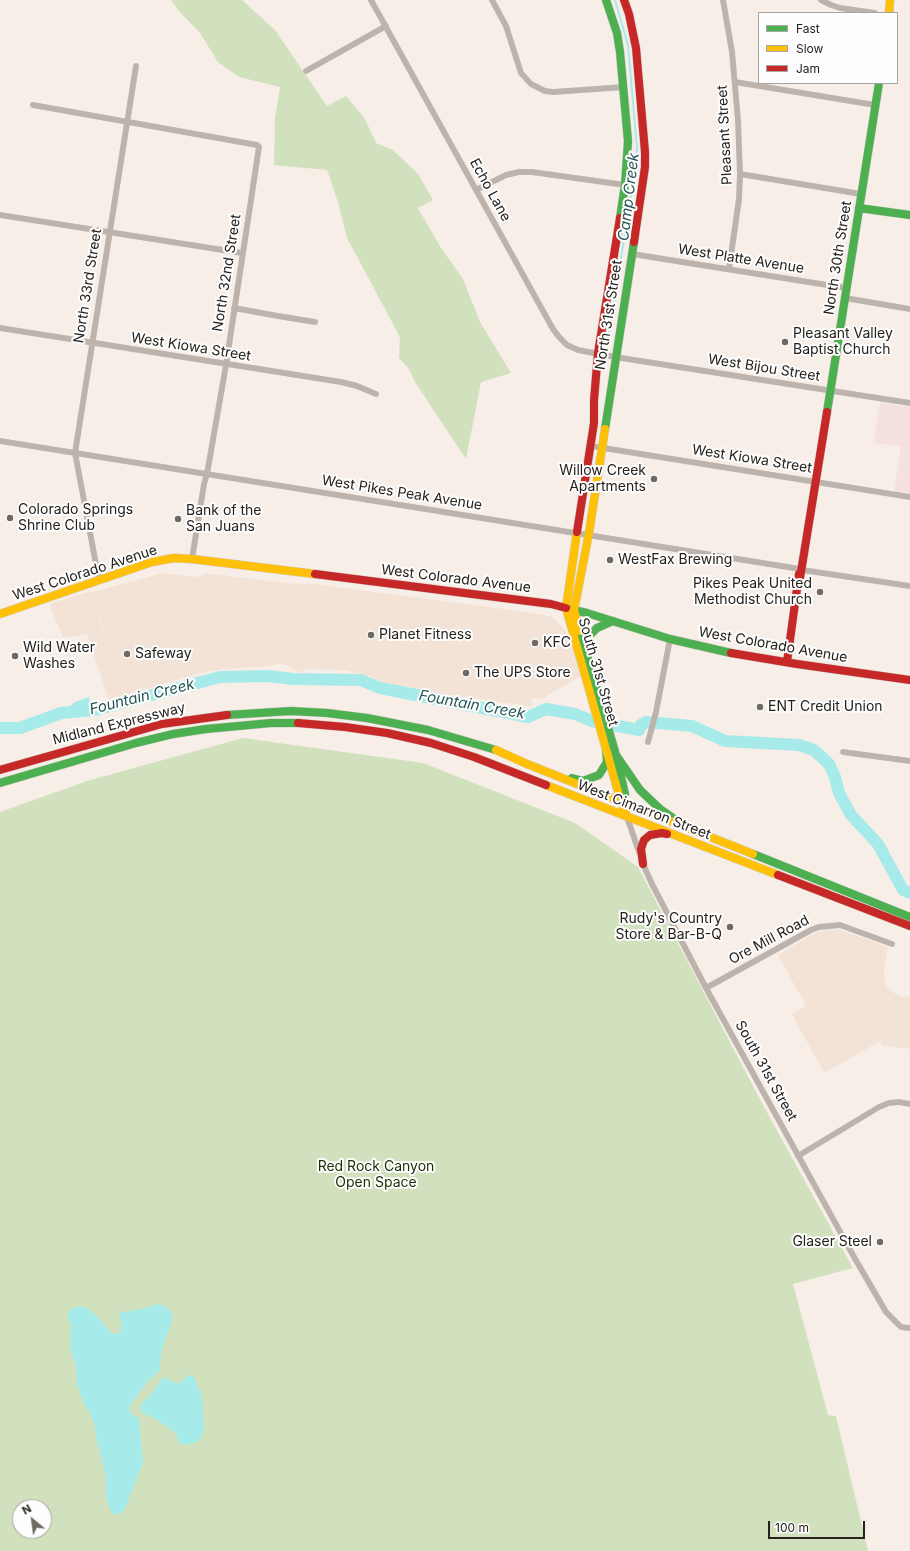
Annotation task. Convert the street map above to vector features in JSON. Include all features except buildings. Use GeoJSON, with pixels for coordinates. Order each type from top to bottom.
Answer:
{"type":"FeatureCollection","features":[{"type":"Feature","properties":{"kind":"main road","name":"North 31st Street"},"geometry":{"type":"LineString","coordinates":[[578,533],[594,423],[594,400],[598,353],[624,185],[628,141],[624,87],[617,33],[606,0]]}},
{"type":"Feature","properties":{"kind":"main road","name":"North 31st Street"},"geometry":{"type":"LineString","coordinates":[[574,610],[589,535],[643,179],[645,152],[636,48],[629,14],[624,0]]}},
{"type":"Feature","properties":{"kind":"main road"},"geometry":{"type":"LineString","coordinates":[[889,12],[890,0]]}},
{"type":"Feature","properties":{"kind":"main road","name":"North 30th Street"},"geometry":{"type":"LineString","coordinates":[[787,662],[878,84]]}},
{"type":"Feature","properties":{"kind":"main road"},"geometry":{"type":"LineString","coordinates":[[859,208],[910,215]]}},
{"type":"Feature","properties":{"kind":"main road","name":"South 31st Street"},"geometry":{"type":"LineString","coordinates":[[578,533],[567,594],[566,608],[599,709]]}},
{"type":"Feature","properties":{"kind":"main road","name":"West Colorado Avenue"},"geometry":{"type":"LineString","coordinates":[[0,614],[152,562],[174,558],[192,559],[551,604],[670,640],[712,649],[787,662],[910,680]]}},
{"type":"Feature","properties":{"kind":"main road","name":"South 31st Street"},"geometry":{"type":"LineString","coordinates":[[574,610],[585,648],[606,735],[616,755],[627,816]]}},
{"type":"Feature","properties":{"kind":"main road"},"geometry":{"type":"LineString","coordinates":[[585,648],[590,635],[597,628],[613,622]]}},
{"type":"Feature","properties":{"kind":"main road","name":"Midland Expressway"},"geometry":{"type":"LineString","coordinates":[[0,770],[129,732],[162,724],[205,717],[259,712],[291,711],[327,713],[366,718]]}},
{"type":"Feature","properties":{"kind":"main road","name":"West Cimarron Street"},"geometry":{"type":"LineString","coordinates":[[366,718],[402,724],[448,735],[503,752],[527,764],[910,916]]}},
{"type":"Feature","properties":{"kind":"main road","name":"Midland Expressway"},"geometry":{"type":"LineString","coordinates":[[0,783],[130,744],[166,735],[206,729],[277,723],[327,725],[365,730]]}},
{"type":"Feature","properties":{"kind":"main road","name":"West Cimarron Street"},"geometry":{"type":"LineString","coordinates":[[365,730],[411,738],[453,749],[910,926]]}},
{"type":"Feature","properties":{"kind":"main road","name":"South 31st Street"},"geometry":{"type":"LineString","coordinates":[[606,735],[606,748],[625,803]]}},
{"type":"Feature","properties":{"kind":"main road"},"geometry":{"type":"LineString","coordinates":[[527,764],[583,781],[599,775],[607,762],[606,748]]}},
{"type":"Feature","properties":{"kind":"main road"},"geometry":{"type":"LineString","coordinates":[[616,755],[635,784],[645,796],[660,809],[692,830]]}},
{"type":"Feature","properties":{"kind":"main road"},"geometry":{"type":"LineString","coordinates":[[642,864],[640,849],[644,840],[650,835],[662,833],[675,835]]}},
{"type":"Feature","properties":{"kind":"street","name":"Echo Lane"},"geometry":{"type":"LineString","coordinates":[[371,0],[559,338],[567,345],[578,350],[615,357]]}},
{"type":"Feature","properties":{"kind":"street"},"geometry":{"type":"LineString","coordinates":[[492,0],[506,26],[521,73],[531,84],[545,91],[553,92],[624,87]]}},
{"type":"Feature","properties":{"kind":"street","name":"Pleasant Street"},"geometry":{"type":"LineString","coordinates":[[723,0],[732,52],[735,82],[740,174],[739,199],[729,269]]}},
{"type":"Feature","properties":{"kind":"street"},"geometry":{"type":"LineString","coordinates":[[822,0],[831,6],[868,12]]}},
{"type":"Feature","properties":{"kind":"street"},"geometry":{"type":"LineString","coordinates":[[306,71],[386,26]]}},
{"type":"Feature","properties":{"kind":"street","name":"North 33rd Street"},"geometry":{"type":"LineString","coordinates":[[74,453],[136,66]]}},
{"type":"Feature","properties":{"kind":"street"},"geometry":{"type":"LineString","coordinates":[[735,82],[875,105]]}},
{"type":"Feature","properties":{"kind":"street"},"geometry":{"type":"LineString","coordinates":[[33,105],[126,122]]}},
{"type":"Feature","properties":{"kind":"street","name":"North 32nd Street"},"geometry":{"type":"LineString","coordinates":[[126,122],[256,145],[259,147],[226,364],[192,559]]}},
{"type":"Feature","properties":{"kind":"street"},"geometry":{"type":"LineString","coordinates":[[476,190],[501,177],[519,172],[532,172],[624,185]]}},
{"type":"Feature","properties":{"kind":"street"},"geometry":{"type":"LineString","coordinates":[[740,174],[861,194]]}},
{"type":"Feature","properties":{"kind":"street"},"geometry":{"type":"LineString","coordinates":[[0,215],[242,253]]}},
{"type":"Feature","properties":{"kind":"street","name":"West Platte Avenue"},"geometry":{"type":"LineString","coordinates":[[632,254],[846,288]]}},
{"type":"Feature","properties":{"kind":"street"},"geometry":{"type":"LineString","coordinates":[[845,298],[910,309]]}},
{"type":"Feature","properties":{"kind":"street"},"geometry":{"type":"LineString","coordinates":[[234,308],[315,322]]}},
{"type":"Feature","properties":{"kind":"street","name":"West Kiowa Street"},"geometry":{"type":"LineString","coordinates":[[0,328],[341,382],[358,386],[376,394]]}},
{"type":"Feature","properties":{"kind":"street","name":"West Bijou Street"},"geometry":{"type":"LineString","coordinates":[[615,357],[910,403]]}},
{"type":"Feature","properties":{"kind":"street","name":"West Pikes Peak Avenue"},"geometry":{"type":"LineString","coordinates":[[0,441],[578,533],[801,572],[910,586]]}},
{"type":"Feature","properties":{"kind":"street","name":"West Kiowa Street"},"geometry":{"type":"LineString","coordinates":[[591,446],[910,497]]}},
{"type":"Feature","properties":{"kind":"street"},"geometry":{"type":"LineString","coordinates":[[74,453],[99,580]]}},
{"type":"Feature","properties":{"kind":"street"},"geometry":{"type":"LineString","coordinates":[[648,742],[656,713],[670,640]]}},
{"type":"Feature","properties":{"kind":"street"},"geometry":{"type":"LineString","coordinates":[[843,752],[910,761]]}},
{"type":"Feature","properties":{"kind":"street","name":"South 31st Street"},"geometry":{"type":"LineString","coordinates":[[627,816],[642,864],[706,988],[798,1156],[886,1312],[901,1327],[910,1328]]}},
{"type":"Feature","properties":{"kind":"street","name":"Ore Mill Road"},"geometry":{"type":"LineString","coordinates":[[706,988],[811,930],[820,927],[840,926],[892,944]]}},
{"type":"Feature","properties":{"kind":"street"},"geometry":{"type":"LineString","coordinates":[[798,1156],[879,1107],[889,1103],[899,1102],[910,1104]]}},
{"type":"Feature","properties":{"kind":"shaded area"},"geometry":{"type":"Polygon","coordinates":[[[880,402],[910,407],[910,494],[894,491],[901,447],[873,443],[880,402]]]}},
{"type":"Feature","properties":{"kind":"shaded area"},"geometry":{"type":"Polygon","coordinates":[[[163,573],[199,577],[204,573],[305,585],[305,589],[306,583],[534,613],[551,617],[557,621],[569,635],[582,675],[542,699],[531,698],[533,707],[391,686],[369,676],[344,670],[306,669],[302,673],[282,663],[270,666],[224,669],[201,673],[109,700],[87,634],[63,637],[49,604],[91,591],[103,627],[100,629],[104,628],[92,592],[163,573]]]}},
{"type":"Feature","properties":{"kind":"shaded area"},"geometry":{"type":"Polygon","coordinates":[[[826,930],[840,930],[888,947],[884,973],[886,985],[890,991],[901,996],[910,997],[910,1049],[881,1045],[882,1040],[824,1073],[792,1014],[806,1006],[778,955],[815,933],[826,930]]]}},
{"type":"Feature","properties":{"kind":"green space"},"geometry":{"type":"Polygon","coordinates":[[[171,0],[242,0],[275,30],[327,106],[346,96],[365,119],[376,143],[393,150],[418,174],[433,200],[418,208],[441,248],[463,279],[480,322],[511,373],[481,382],[466,459],[415,382],[409,369],[399,358],[400,337],[347,238],[338,202],[327,170],[274,165],[275,118],[280,87],[239,77],[218,62],[200,33],[179,11],[171,0]]]}},
{"type":"Feature","properties":{"kind":"green space","name":"Red Rock Canyon Open Space"},"geometry":{"type":"Polygon","coordinates":[[[243,738],[423,763],[575,823],[638,867],[764,1107],[853,1268],[793,1284],[828,1415],[836,1416],[868,1551],[0,1551],[0,812],[87,781],[243,738]]]}},
{"type":"Feature","properties":{"kind":"water"},"geometry":{"type":"Polygon","coordinates":[[[89,697],[92,714],[77,717],[65,715],[64,711],[75,702],[89,697]]]}},
{"type":"Feature","properties":{"kind":"water"},"geometry":{"type":"Polygon","coordinates":[[[158,1304],[165,1306],[171,1312],[173,1318],[162,1349],[160,1370],[147,1382],[129,1407],[130,1413],[139,1418],[143,1463],[124,1511],[115,1515],[111,1512],[106,1497],[106,1475],[97,1442],[95,1426],[91,1415],[84,1404],[77,1384],[76,1367],[70,1347],[71,1325],[68,1319],[68,1313],[74,1307],[86,1307],[96,1315],[111,1333],[117,1334],[121,1331],[122,1327],[119,1316],[122,1312],[137,1310],[158,1304]]]}},
{"type":"Feature","properties":{"kind":"water"},"geometry":{"type":"Polygon","coordinates":[[[188,1375],[193,1376],[202,1396],[204,1430],[200,1440],[185,1445],[179,1443],[176,1434],[172,1430],[156,1419],[142,1413],[140,1406],[163,1377],[177,1384],[188,1375]]]}},
{"type":"Feature","properties":{"kind":"waterway","name":"Camp Creek"},"geometry":{"type":"LineString","coordinates":[[607,346],[636,163],[637,148],[628,45],[615,0]]}},
{"type":"Feature","properties":{"kind":"waterway","name":"Fountain Creek"},"geometry":{"type":"LineString","coordinates":[[0,728],[20,728],[61,713],[95,710],[220,677],[268,676],[294,679],[361,680],[380,688],[528,717],[546,709],[575,714],[592,721],[639,730],[641,725],[646,722],[692,726],[725,741],[799,745],[814,750],[829,764],[835,777],[839,793],[851,815],[878,844],[903,890],[910,893]]}},
{"type":"Feature","properties":{"kind":"traffic: fast"},"geometry":{"type":"LineString","coordinates":[[606,0],[617,33],[620,52],[628,141],[625,185],[620,218]]}},
{"type":"Feature","properties":{"kind":"traffic: fast"},"geometry":{"type":"LineString","coordinates":[[827,412],[879,84]]}},
{"type":"Feature","properties":{"kind":"traffic: fast"},"geometry":{"type":"LineString","coordinates":[[859,208],[910,215]]}},
{"type":"Feature","properties":{"kind":"traffic: fast"},"geometry":{"type":"LineString","coordinates":[[605,429],[634,242]]}},
{"type":"Feature","properties":{"kind":"traffic: fast"},"geometry":{"type":"LineString","coordinates":[[569,609],[587,613],[670,639],[731,653]]}},
{"type":"Feature","properties":{"kind":"traffic: fast"},"geometry":{"type":"LineString","coordinates":[[585,648],[590,635],[597,628],[613,621]]}},
{"type":"Feature","properties":{"kind":"traffic: fast"},"geometry":{"type":"LineString","coordinates":[[580,631],[616,755],[625,794]]}},
{"type":"Feature","properties":{"kind":"traffic: fast"},"geometry":{"type":"LineString","coordinates":[[227,715],[291,711],[327,713],[367,718],[428,730],[496,750]]}},
{"type":"Feature","properties":{"kind":"traffic: fast"},"geometry":{"type":"LineString","coordinates":[[0,783],[136,743],[173,734],[206,729],[271,723],[298,723]]}},
{"type":"Feature","properties":{"kind":"traffic: fast"},"geometry":{"type":"LineString","coordinates":[[572,778],[583,781],[599,775],[607,762],[606,747]]}},
{"type":"Feature","properties":{"kind":"traffic: fast"},"geometry":{"type":"LineString","coordinates":[[616,755],[640,790],[660,809],[673,818]]}},
{"type":"Feature","properties":{"kind":"traffic: fast"},"geometry":{"type":"LineString","coordinates":[[753,854],[910,917]]}},
{"type":"Feature","properties":{"kind":"traffic: slow"},"geometry":{"type":"LineString","coordinates":[[889,12],[890,0]]}},
{"type":"Feature","properties":{"kind":"traffic: slow"},"geometry":{"type":"LineString","coordinates":[[580,631],[574,610],[589,533],[605,429]]}},
{"type":"Feature","properties":{"kind":"traffic: slow"},"geometry":{"type":"LineString","coordinates":[[577,532],[566,608],[621,802],[627,816]]}},
{"type":"Feature","properties":{"kind":"traffic: slow"},"geometry":{"type":"LineString","coordinates":[[0,614],[152,562],[174,558],[315,574]]}},
{"type":"Feature","properties":{"kind":"traffic: slow"},"geometry":{"type":"LineString","coordinates":[[496,750],[527,764],[753,854]]}},
{"type":"Feature","properties":{"kind":"traffic: slow"},"geometry":{"type":"LineString","coordinates":[[546,785],[778,875]]}},
{"type":"Feature","properties":{"kind":"traffic: jam"},"geometry":{"type":"LineString","coordinates":[[624,0],[629,14],[636,48],[645,152],[645,167],[634,242]]}},
{"type":"Feature","properties":{"kind":"traffic: jam"},"geometry":{"type":"LineString","coordinates":[[577,532],[594,423],[594,400],[598,353],[620,218]]}},
{"type":"Feature","properties":{"kind":"traffic: jam"},"geometry":{"type":"LineString","coordinates":[[800,578],[827,412]]}},
{"type":"Feature","properties":{"kind":"traffic: jam"},"geometry":{"type":"LineString","coordinates":[[315,574],[551,604],[566,608]]}},
{"type":"Feature","properties":{"kind":"traffic: jam"},"geometry":{"type":"LineString","coordinates":[[787,662],[799,574]]}},
{"type":"Feature","properties":{"kind":"traffic: jam"},"geometry":{"type":"LineString","coordinates":[[731,653],[910,680]]}},
{"type":"Feature","properties":{"kind":"traffic: jam"},"geometry":{"type":"LineString","coordinates":[[0,770],[162,724],[227,715]]}},
{"type":"Feature","properties":{"kind":"traffic: jam"},"geometry":{"type":"LineString","coordinates":[[298,723],[345,727],[387,733],[431,743],[474,757],[546,785]]}},
{"type":"Feature","properties":{"kind":"traffic: jam"},"geometry":{"type":"LineString","coordinates":[[643,864],[641,849],[644,840],[650,835],[662,833],[667,834]]}},
{"type":"Feature","properties":{"kind":"traffic: jam"},"geometry":{"type":"LineString","coordinates":[[778,875],[910,926]]}},
{"type":"Feature","properties":{"kind":"place","name":"Pleasant Valley Baptist Church"},"geometry":{"type":"Point","coordinates":[785,342]}},
{"type":"Feature","properties":{"kind":"place","name":"Willow Creek Apartments"},"geometry":{"type":"Point","coordinates":[654,479]}},
{"type":"Feature","properties":{"kind":"place","name":"Colorado Springs Shrine Club"},"geometry":{"type":"Point","coordinates":[10,518]}},
{"type":"Feature","properties":{"kind":"place","name":"Bank of the San Juans"},"geometry":{"type":"Point","coordinates":[178,519]}},
{"type":"Feature","properties":{"kind":"place","name":"WestFax Brewing"},"geometry":{"type":"Point","coordinates":[610,560]}},
{"type":"Feature","properties":{"kind":"place","name":"Pikes Peak United Methodist Church"},"geometry":{"type":"Point","coordinates":[820,592]}},
{"type":"Feature","properties":{"kind":"place","name":"Planet Fitness"},"geometry":{"type":"Point","coordinates":[371,635]}},
{"type":"Feature","properties":{"kind":"place","name":"KFC"},"geometry":{"type":"Point","coordinates":[535,643]}},
{"type":"Feature","properties":{"kind":"place","name":"Safeway"},"geometry":{"type":"Point","coordinates":[127,654]}},
{"type":"Feature","properties":{"kind":"place","name":"Wild Water Washes"},"geometry":{"type":"Point","coordinates":[15,656]}},
{"type":"Feature","properties":{"kind":"place","name":"The UPS Store"},"geometry":{"type":"Point","coordinates":[466,673]}},
{"type":"Feature","properties":{"kind":"place","name":"ENT Credit Union"},"geometry":{"type":"Point","coordinates":[760,707]}},
{"type":"Feature","properties":{"kind":"place","name":"Rudy's Country Store & Bar-B-Q"},"geometry":{"type":"Point","coordinates":[730,927]}},
{"type":"Feature","properties":{"kind":"place","name":"Glaser Steel"},"geometry":{"type":"Point","coordinates":[880,1242]}}]}
